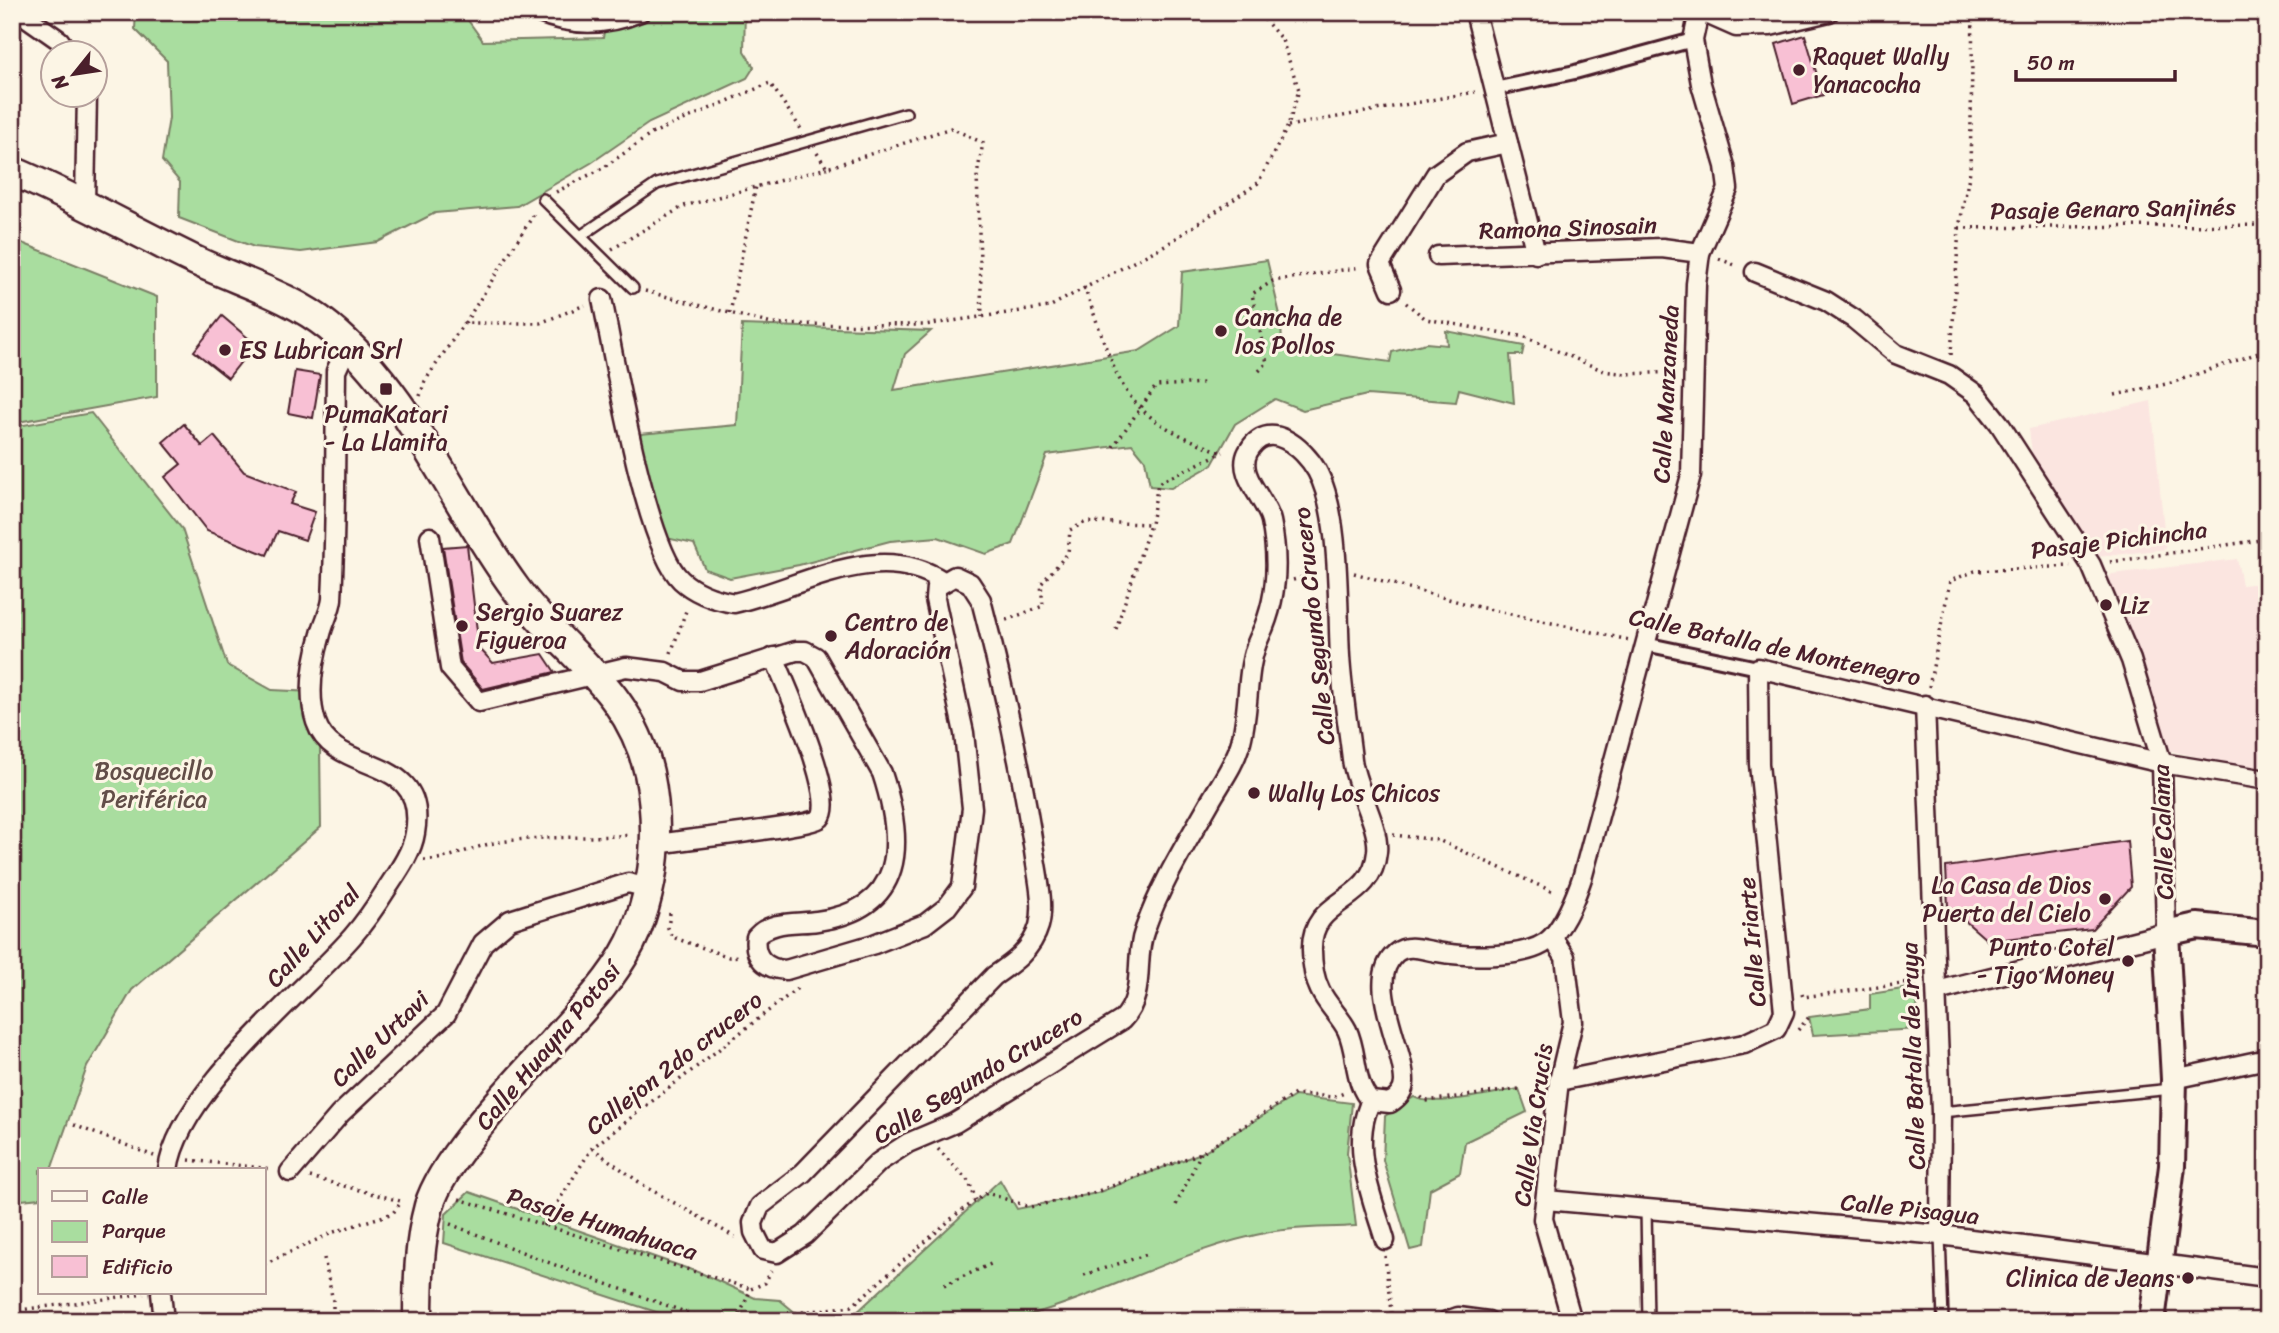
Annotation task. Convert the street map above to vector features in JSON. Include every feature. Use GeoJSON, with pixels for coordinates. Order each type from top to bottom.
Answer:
{"type":"FeatureCollection","features":[{"type":"Feature","properties":{"kind":"highway","name":"Calle Huayna Potosí"},"geometry":{"type":"LineString","coordinates":[[12,171],[85,203],[190,258],[297,306],[326,324],[354,348],[411,425],[515,588],[546,626],[597,674],[618,699],[648,771],[657,844],[649,888],[634,936],[619,964],[442,1175],[429,1207],[423,1237],[418,1321]]}},
{"type":"Feature","properties":{"kind":"main road"},"geometry":{"type":"LineString","coordinates":[[2166,933],[2197,926],[2267,933]]}},
{"type":"Feature","properties":{"kind":"main road","name":"Calle Calama"},"geometry":{"type":"LineString","coordinates":[[2152,1321],[2172,1166],[2174,1084],[2166,933]]}},
{"type":"Feature","properties":{"kind":"street"},"geometry":{"type":"LineString","coordinates":[[19,12],[56,38]]}},
{"type":"Feature","properties":{"kind":"street"},"geometry":{"type":"LineString","coordinates":[[537,12],[567,23],[593,23],[640,12]]}},
{"type":"Feature","properties":{"kind":"street"},"geometry":{"type":"LineString","coordinates":[[1475,12],[1536,254]]}},
{"type":"Feature","properties":{"kind":"street"},"geometry":{"type":"LineString","coordinates":[[1700,12],[1736,27],[1770,26],[1829,12]]}},
{"type":"Feature","properties":{"kind":"street","name":"Calle Manzaneda"},"geometry":{"type":"LineString","coordinates":[[1552,937],[1574,901],[1690,475],[1696,284],[1700,253],[1728,189],[1725,166],[1701,84],[1693,40],[1700,12]]}},
{"type":"Feature","properties":{"kind":"street"},"geometry":{"type":"LineString","coordinates":[[1494,89],[1575,72],[1693,40]]}},
{"type":"Feature","properties":{"kind":"street"},"geometry":{"type":"LineString","coordinates":[[85,203],[87,108]]}},
{"type":"Feature","properties":{"kind":"street"},"geometry":{"type":"LineString","coordinates":[[1391,290],[1380,264],[1436,174],[1467,152],[1508,143]]}},
{"type":"Feature","properties":{"kind":"street","name":"Ramona Sinosain"},"geometry":{"type":"LineString","coordinates":[[1438,256],[1662,248],[1700,253]]}},
{"type":"Feature","properties":{"kind":"street","name":"Calle Calama"},"geometry":{"type":"LineString","coordinates":[[1755,272],[1826,301],[1854,318],[1896,354],[1949,374],[1976,394],[1999,424],[2091,565],[2131,660],[2150,714],[2162,763],[2166,933]]}},
{"type":"Feature","properties":{"kind":"street"},"geometry":{"type":"LineString","coordinates":[[602,299],[647,503],[671,566],[681,581],[694,588]]}},
{"type":"Feature","properties":{"kind":"street","name":"Calle Litoral"},"geometry":{"type":"LineString","coordinates":[[169,1165],[182,1130],[213,1085],[253,1036],[367,920],[405,858],[415,835],[413,796],[399,777],[334,747],[322,736],[315,721],[311,688],[316,652],[332,602],[336,371],[342,358],[354,348]]}},
{"type":"Feature","properties":{"kind":"street","name":"Calle Segundo Crucero"},"geometry":{"type":"LineString","coordinates":[[694,588],[718,601],[734,603],[852,566],[890,564],[926,569],[943,581],[956,576],[970,583],[981,600],[1020,757],[1038,877],[1040,924],[1032,942],[1019,959],[994,976],[803,1173],[760,1206],[753,1223],[754,1232],[763,1250],[777,1253],[793,1244],[879,1162],[925,1135],[955,1123],[1122,1020],[1134,1005],[1140,944],[1150,915],[1178,858],[1233,766],[1241,742],[1251,684],[1252,652],[1263,630],[1275,584],[1276,558],[1270,517],[1247,476],[1245,463],[1253,446],[1270,436],[1286,438],[1304,453],[1317,472],[1327,500],[1337,569],[1340,659],[1352,764],[1378,852],[1367,880],[1319,918],[1312,931],[1313,968],[1320,991],[1345,1027],[1354,1047],[1365,1094]]}},
{"type":"Feature","properties":{"kind":"street"},"geometry":{"type":"LineString","coordinates":[[429,537],[450,668],[479,702],[626,667],[665,672],[683,681],[700,681],[774,657],[806,650],[816,657],[882,773],[888,791],[896,846],[889,880],[873,898],[834,918],[768,928],[756,937],[756,953],[770,968],[786,970],[874,944],[925,924],[947,907],[962,887],[972,808],[964,733],[934,599],[936,587],[943,581]]}},
{"type":"Feature","properties":{"kind":"street","name":"Calle Batalla de Montenegro"},"geometry":{"type":"LineString","coordinates":[[1645,643],[1925,705],[2162,763],[2267,780]]}},
{"type":"Feature","properties":{"kind":"street"},"geometry":{"type":"LineString","coordinates":[[657,844],[716,834],[799,827],[823,816],[825,807],[820,779],[796,707],[774,657]]}},
{"type":"Feature","properties":{"kind":"street","name":"Calle Iriarte"},"geometry":{"type":"LineString","coordinates":[[1559,1081],[1744,1044],[1776,1029],[1784,1012],[1783,978],[1759,764],[1758,668]]}},
{"type":"Feature","properties":{"kind":"street","name":"Calle Batalla de Iruya"},"geometry":{"type":"LineString","coordinates":[[1925,705],[1941,1112],[1940,1236]]}},
{"type":"Feature","properties":{"kind":"street","name":"Calle Urtavi"},"geometry":{"type":"LineString","coordinates":[[290,1171],[348,1105],[446,1014],[483,943],[495,929],[510,920],[628,883],[649,888]]}},
{"type":"Feature","properties":{"kind":"street"},"geometry":{"type":"LineString","coordinates":[[1937,985],[2166,933]]}},
{"type":"Feature","properties":{"kind":"street"},"geometry":{"type":"LineString","coordinates":[[1384,1240],[1366,1176],[1362,1150],[1365,1094],[1390,1103],[1401,1092],[1405,1080],[1389,1021],[1384,972],[1395,954],[1410,947],[1443,953],[1493,956],[1526,950],[1552,937]]}},
{"type":"Feature","properties":{"kind":"street","name":"Calle Via Crucis"},"geometry":{"type":"LineString","coordinates":[[1552,937],[1565,957],[1573,1022],[1559,1081],[1544,1219],[1572,1321]]}},
{"type":"Feature","properties":{"kind":"street"},"geometry":{"type":"LineString","coordinates":[[2174,1084],[2267,1059]]}},
{"type":"Feature","properties":{"kind":"street","name":"Calle Pisagua"},"geometry":{"type":"LineString","coordinates":[[1546,1200],[1646,1206],[1940,1236],[2267,1278]]}},
{"type":"Feature","properties":{"kind":"street"},"geometry":{"type":"LineString","coordinates":[[159,1294],[164,1321]]}},
{"type":"Feature","properties":{"kind":"street"},"geometry":{"type":"LineString","coordinates":[[1447,1321],[1458,1317],[1488,1321]]}},
{"type":"Feature","properties":{"kind":"lane"},"geometry":{"type":"LineString","coordinates":[[582,235],[657,184],[906,113]]}},
{"type":"Feature","properties":{"kind":"lane"},"geometry":{"type":"LineString","coordinates":[[543,199],[634,288]]}},
{"type":"Feature","properties":{"kind":"lane"},"geometry":{"type":"LineString","coordinates":[[1941,1112],[2174,1084]]}},
{"type":"Feature","properties":{"kind":"lane"},"geometry":{"type":"LineString","coordinates":[[1646,1206],[1648,1321]]}},
{"type":"Feature","properties":{"kind":"lane","name":"Calle Batalla de Iruya"},"geometry":{"type":"LineString","coordinates":[[1940,1236],[1943,1321]]}},
{"type":"Feature","properties":{"kind":"path"},"geometry":{"type":"LineString","coordinates":[[634,288],[772,324],[925,325],[1049,307],[1169,243],[1258,183],[1288,127],[1299,90],[1282,40],[1258,12]]}},
{"type":"Feature","properties":{"kind":"path"},"geometry":{"type":"LineString","coordinates":[[1949,374],[1959,228],[1970,171],[1973,12]]}},
{"type":"Feature","properties":{"kind":"path"},"geometry":{"type":"LineString","coordinates":[[411,425],[425,381],[543,199],[603,168],[653,132],[770,83]]}},
{"type":"Feature","properties":{"kind":"path"},"geometry":{"type":"LineString","coordinates":[[1288,127],[1494,89]]}},
{"type":"Feature","properties":{"kind":"path"},"geometry":{"type":"LineString","coordinates":[[982,317],[977,175],[983,143]]}},
{"type":"Feature","properties":{"kind":"path"},"geometry":{"type":"LineString","coordinates":[[601,255],[684,206],[827,168]]}},
{"type":"Feature","properties":{"kind":"path"},"geometry":{"type":"LineString","coordinates":[[730,313],[756,186]]}},
{"type":"Feature","properties":{"kind":"path","name":"Pasaje Genaro Sanjinés"},"geometry":{"type":"LineString","coordinates":[[1959,228],[2267,225]]}},
{"type":"Feature","properties":{"kind":"path"},"geometry":{"type":"LineString","coordinates":[[1700,253],[1755,272]]}},
{"type":"Feature","properties":{"kind":"path"},"geometry":{"type":"LineString","coordinates":[[1259,371],[1267,363],[1251,294],[1273,281],[1380,264]]}},
{"type":"Feature","properties":{"kind":"path"},"geometry":{"type":"LineString","coordinates":[[1084,287],[1116,376],[1140,408],[1166,429],[1245,463]]}},
{"type":"Feature","properties":{"kind":"path"},"geometry":{"type":"LineString","coordinates":[[1391,290],[1426,319],[1525,337],[1545,343],[1583,365],[1604,371],[1626,374],[1695,372]]}},
{"type":"Feature","properties":{"kind":"path"},"geometry":{"type":"LineString","coordinates":[[464,324],[540,323],[602,299]]}},
{"type":"Feature","properties":{"kind":"path"},"geometry":{"type":"LineString","coordinates":[[2115,395],[2171,383],[2267,350]]}},
{"type":"Feature","properties":{"kind":"path"},"geometry":{"type":"LineString","coordinates":[[1113,447],[1156,386],[1203,383]]}},
{"type":"Feature","properties":{"kind":"path"},"geometry":{"type":"LineString","coordinates":[[1116,629],[1151,524],[1158,483],[1223,452]]}},
{"type":"Feature","properties":{"kind":"path"},"geometry":{"type":"LineString","coordinates":[[988,628],[1043,606],[1041,584],[1068,553],[1070,530],[1086,522],[1151,524]]}},
{"type":"Feature","properties":{"kind":"path","name":"Pasaje Pichincha"},"geometry":{"type":"LineString","coordinates":[[1925,705],[1950,581],[1975,571],[2091,565],[2267,539]]}},
{"type":"Feature","properties":{"kind":"path","name":"Calle Batalla de Montenegro"},"geometry":{"type":"LineString","coordinates":[[1275,584],[1337,569],[1474,606],[1645,643]]}},
{"type":"Feature","properties":{"kind":"path"},"geometry":{"type":"LineString","coordinates":[[665,672],[694,588]]}},
{"type":"Feature","properties":{"kind":"path"},"geometry":{"type":"LineString","coordinates":[[1374,833],[1438,841],[1574,901]]}},
{"type":"Feature","properties":{"kind":"path"},"geometry":{"type":"LineString","coordinates":[[405,858],[429,861],[494,843],[538,838],[628,836]]}},
{"type":"Feature","properties":{"kind":"path"},"geometry":{"type":"LineString","coordinates":[[670,911],[668,928],[671,937],[730,957],[756,953]]}},
{"type":"Feature","properties":{"kind":"path"},"geometry":{"type":"LineString","coordinates":[[1783,978],[1798,974],[1803,997],[1937,985]]}},
{"type":"Feature","properties":{"kind":"path","name":"Callejon 2do crucero"},"geometry":{"type":"LineString","coordinates":[[543,1226],[592,1149],[783,1000]]}},
{"type":"Feature","properties":{"kind":"path"},"geometry":{"type":"LineString","coordinates":[[1405,1080],[1426,1101],[1519,1088]]}},
{"type":"Feature","properties":{"kind":"path"},"geometry":{"type":"LineString","coordinates":[[795,1313],[852,1306],[987,1192],[1030,1207],[1079,1196],[1201,1153],[1295,1094],[1334,1097],[1365,1094]]}},
{"type":"Feature","properties":{"kind":"path"},"geometry":{"type":"LineString","coordinates":[[74,1125],[169,1165],[230,1168]]}},
{"type":"Feature","properties":{"kind":"path"},"geometry":{"type":"LineString","coordinates":[[925,1135],[969,1182],[976,1200]]}},
{"type":"Feature","properties":{"kind":"path"},"geometry":{"type":"LineString","coordinates":[[592,1149],[646,1187],[763,1250],[772,1272],[765,1283],[751,1289],[737,1321]]}},
{"type":"Feature","properties":{"kind":"path"},"geometry":{"type":"LineString","coordinates":[[1176,1205],[1201,1153]]}},
{"type":"Feature","properties":{"kind":"path"},"geometry":{"type":"LineString","coordinates":[[266,1170],[290,1171],[399,1200],[393,1213],[334,1232],[266,1263]]}},
{"type":"Feature","properties":{"kind":"path","name":"Pasaje Humahuaca"},"geometry":{"type":"LineString","coordinates":[[454,1197],[543,1226],[669,1261],[751,1289]]}},
{"type":"Feature","properties":{"kind":"path","name":"Pasaje Humahuaca"},"geometry":{"type":"LineString","coordinates":[[444,1221],[568,1270],[710,1321]]}},
{"type":"Feature","properties":{"kind":"path"},"geometry":{"type":"LineString","coordinates":[[1384,1240],[1384,1275],[1392,1321]]}},
{"type":"Feature","properties":{"kind":"path"},"geometry":{"type":"LineString","coordinates":[[1084,1275],[1148,1254]]}},
{"type":"Feature","properties":{"kind":"path"},"geometry":{"type":"LineString","coordinates":[[324,1258],[333,1301],[333,1321]]}},
{"type":"Feature","properties":{"kind":"path"},"geometry":{"type":"LineString","coordinates":[[944,1285],[991,1264]]}},
{"type":"Feature","properties":{"kind":"path"},"geometry":{"type":"LineString","coordinates":[[12,1311],[151,1294]]}},
{"type":"Feature","properties":{"kind":"shaded area"},"geometry":{"type":"Polygon","coordinates":[[[2151,401],[2166,549],[2098,557],[2033,462],[2029,429],[2151,401]]]}},
{"type":"Feature","properties":{"kind":"shaded area"},"geometry":{"type":"Polygon","coordinates":[[[2237,559],[2242,585],[2260,583],[2267,645],[2267,745],[2259,770],[2166,750],[2142,668],[2107,579],[2112,574],[2237,559]]]}},
{"type":"Feature","properties":{"kind":"green space"},"geometry":{"type":"Polygon","coordinates":[[[136,12],[462,12],[483,41],[603,38],[606,17],[617,12],[745,12],[744,51],[754,67],[747,78],[649,123],[591,163],[517,206],[435,213],[378,242],[301,252],[254,247],[179,218],[180,182],[162,161],[169,118],[167,61],[135,29],[136,12]]]}},
{"type":"Feature","properties":{"kind":"green space"},"geometry":{"type":"Polygon","coordinates":[[[12,239],[157,297],[157,397],[12,423],[12,239]]]}},
{"type":"Feature","properties":{"kind":"green space"},"geometry":{"type":"Polygon","coordinates":[[[1267,260],[1281,319],[1282,347],[1390,362],[1392,352],[1426,343],[1447,345],[1446,331],[1524,346],[1522,355],[1510,355],[1514,403],[1459,389],[1456,402],[1367,395],[1303,410],[1275,399],[1235,424],[1212,465],[1171,488],[1150,486],[1145,460],[1132,444],[1047,455],[1013,544],[986,554],[938,537],[890,541],[799,565],[730,578],[705,569],[694,544],[666,538],[649,487],[640,434],[737,425],[742,325],[931,331],[905,354],[894,390],[1139,351],[1179,326],[1182,272],[1267,260]]]}},
{"type":"Feature","properties":{"kind":"green space","name":"Bosquecillo Periférica"},"geometry":{"type":"Polygon","coordinates":[[[91,413],[182,529],[227,665],[272,690],[313,692],[320,746],[321,827],[132,990],[87,1067],[52,1168],[38,1168],[38,1198],[12,1201],[12,427],[91,413]]]}},
{"type":"Feature","properties":{"kind":"green space"},"geometry":{"type":"Polygon","coordinates":[[[1916,987],[1919,1029],[1813,1035],[1809,1017],[1870,1009],[1870,994],[1916,987]]]}},
{"type":"Feature","properties":{"kind":"green space"},"geometry":{"type":"Polygon","coordinates":[[[1519,1089],[1527,1112],[1465,1142],[1460,1173],[1430,1189],[1423,1247],[1410,1250],[1383,1160],[1385,1116],[1414,1097],[1422,1100],[1449,1100],[1519,1089]]]}},
{"type":"Feature","properties":{"kind":"green space"},"geometry":{"type":"Polygon","coordinates":[[[1295,1096],[1352,1103],[1347,1153],[1356,1226],[1281,1230],[1236,1240],[1170,1262],[1073,1301],[1006,1321],[684,1321],[444,1243],[446,1214],[469,1192],[703,1274],[755,1298],[780,1300],[803,1319],[854,1315],[1000,1180],[1017,1209],[1097,1193],[1201,1153],[1295,1096]]]}},
{"type":"Feature","properties":{"kind":"building","name":"Raquet Wally Yanacocha"},"geometry":{"type":"Polygon","coordinates":[[[1805,35],[1823,95],[1793,104],[1776,44],[1805,35]]]}},
{"type":"Feature","properties":{"kind":"building"},"geometry":{"type":"Polygon","coordinates":[[[222,316],[255,344],[228,378],[194,351],[222,316]]]}},
{"type":"Feature","properties":{"kind":"building"},"geometry":{"type":"Polygon","coordinates":[[[295,371],[320,375],[313,418],[288,413],[295,371]]]}},
{"type":"Feature","properties":{"kind":"building"},"geometry":{"type":"Polygon","coordinates":[[[184,424],[202,446],[214,436],[244,472],[296,492],[290,504],[315,512],[305,540],[278,531],[267,555],[207,531],[165,477],[181,464],[163,442],[184,424]]]}},
{"type":"Feature","properties":{"kind":"building","name":"Sergio Suarez Figueroa"},"geometry":{"type":"Polygon","coordinates":[[[467,545],[479,648],[493,663],[543,654],[555,672],[483,689],[461,663],[443,547],[467,545]]]}},
{"type":"Feature","properties":{"kind":"building"},"geometry":{"type":"Polygon","coordinates":[[[2127,841],[2131,887],[2092,929],[1988,941],[1948,906],[1946,867],[2127,841]]]}},
{"type":"Feature","properties":{"kind":"place","name":"Raquet Wally Yanacocha"},"geometry":{"type":"Point","coordinates":[1799,70]}},
{"type":"Feature","properties":{"kind":"place","name":"Cancha de los Pollos"},"geometry":{"type":"Point","coordinates":[1221,331]}},
{"type":"Feature","properties":{"kind":"place","name":"ES Lubrican Srl"},"geometry":{"type":"Point","coordinates":[225,350]}},
{"type":"Feature","properties":{"kind":"place","name":"PumaKatari - La Llamita"},"geometry":{"type":"Point","coordinates":[386,389]}},
{"type":"Feature","properties":{"kind":"place","name":"Liz"},"geometry":{"type":"Point","coordinates":[2106,605]}},
{"type":"Feature","properties":{"kind":"place","name":"Sergio Suarez Figueroa"},"geometry":{"type":"Point","coordinates":[462,626]}},
{"type":"Feature","properties":{"kind":"place","name":"Centro de Adoración"},"geometry":{"type":"Point","coordinates":[831,636]}},
{"type":"Feature","properties":{"kind":"place","name":"Wally Los Chicos"},"geometry":{"type":"Point","coordinates":[1254,793]}},
{"type":"Feature","properties":{"kind":"place","name":"La Casa de Dios Puerta del Cielo"},"geometry":{"type":"Point","coordinates":[2105,899]}},
{"type":"Feature","properties":{"kind":"place","name":"Punto Cotel - Tigo Money"},"geometry":{"type":"Point","coordinates":[2128,961]}},
{"type":"Feature","properties":{"kind":"place","name":"Clinica de Jeans"},"geometry":{"type":"Point","coordinates":[2188,1278]}}]}
